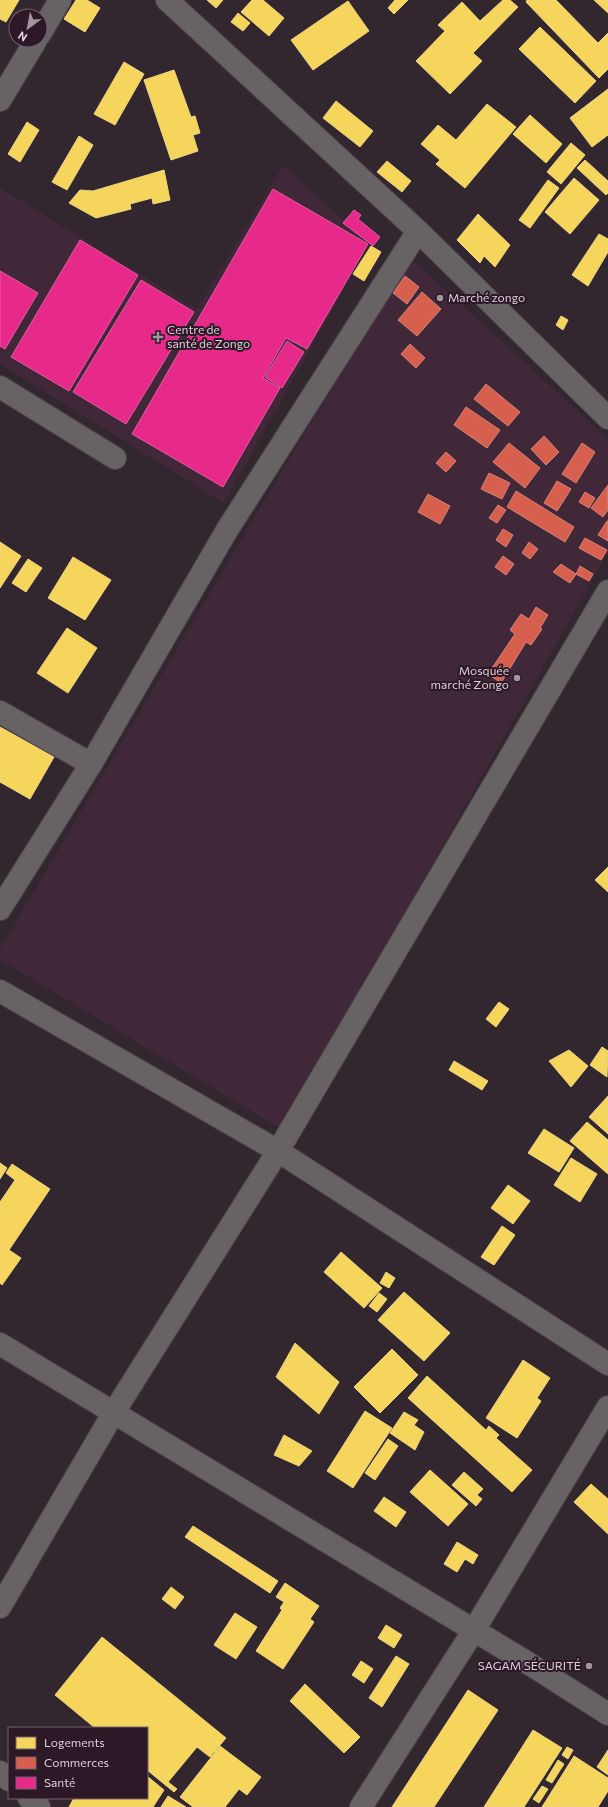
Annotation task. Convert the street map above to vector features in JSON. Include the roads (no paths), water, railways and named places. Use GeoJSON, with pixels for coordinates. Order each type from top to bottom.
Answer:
{"type":"FeatureCollection","features":[{"type":"Feature","properties":{"kind":"street"},"geometry":{"type":"LineString","coordinates":[[48,20],[60,0]]}},
{"type":"Feature","properties":{"kind":"street"},"geometry":{"type":"LineString","coordinates":[[166,0],[418,232],[608,418]]}},
{"type":"Feature","properties":{"kind":"street"},"geometry":{"type":"LineString","coordinates":[[0,100],[31,48]]}},
{"type":"Feature","properties":{"kind":"street"},"geometry":{"type":"LineString","coordinates":[[0,909],[91,764],[227,530],[418,232]]}},
{"type":"Feature","properties":{"kind":"street"},"geometry":{"type":"LineString","coordinates":[[0,387],[115,458]]}},
{"type":"Feature","properties":{"kind":"street"},"geometry":{"type":"LineString","coordinates":[[0,1607],[114,1412],[278,1151],[608,591]]}},
{"type":"Feature","properties":{"kind":"street"},"geometry":{"type":"LineString","coordinates":[[0,712],[91,764]]}},
{"type":"Feature","properties":{"kind":"street"},"geometry":{"type":"LineString","coordinates":[[0,991],[278,1151],[608,1364]]}},
{"type":"Feature","properties":{"kind":"street"},"geometry":{"type":"LineString","coordinates":[[0,1344],[474,1630],[608,1714]]}},
{"type":"Feature","properties":{"kind":"street"},"geometry":{"type":"LineString","coordinates":[[361,1807],[474,1630],[608,1407]]}},
{"type":"Feature","properties":{"kind":"street"},"geometry":{"type":"LineString","coordinates":[[0,1772],[8,1779]]}},
{"type":"Feature","properties":{"kind":"street"},"geometry":{"type":"LineString","coordinates":[[30,1799],[39,1807]]}},
{"type":"Feature","properties":{"kind":"place","name":"Marché zongo"},"geometry":{"type":"Point","coordinates":[440,298]}},
{"type":"Feature","properties":{"kind":"place","name":"Centre de santé de Zongo"},"geometry":{"type":"Point","coordinates":[158,337]}},
{"type":"Feature","properties":{"kind":"place","name":"Mosquée marché Zongo"},"geometry":{"type":"Point","coordinates":[517,678]}},
{"type":"Feature","properties":{"kind":"place","name":"SAGAM SÉCURITÉ"},"geometry":{"type":"Point","coordinates":[589,1666]}}]}
